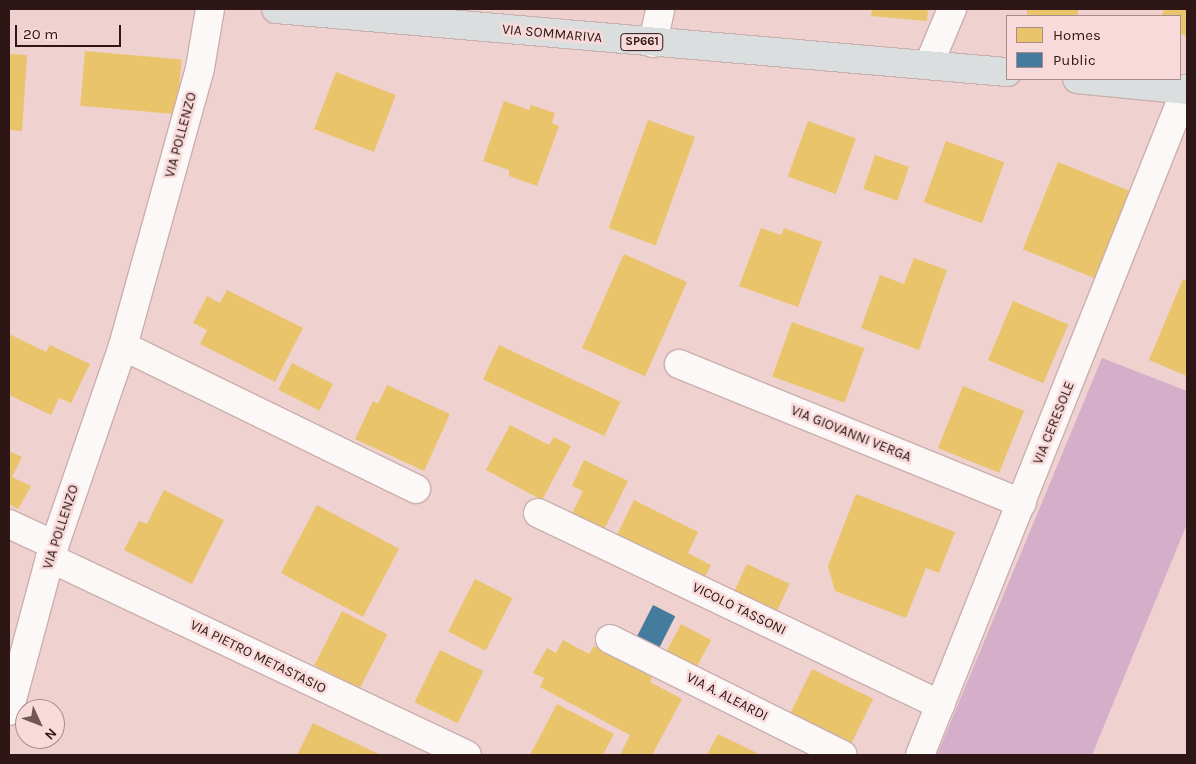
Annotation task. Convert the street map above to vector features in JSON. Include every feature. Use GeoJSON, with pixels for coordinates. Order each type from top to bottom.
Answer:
{"type":"FeatureCollection","features":[{"type":"Feature","properties":{"kind":"main road","name":"VIA SOMMARIVA"},"geometry":{"type":"LineString","coordinates":[[276,9],[653,43],[928,64],[1006,72]]}},
{"type":"Feature","properties":{"kind":"main road"},"geometry":{"type":"LineString","coordinates":[[1088,80],[1187,89]]}},
{"type":"Feature","properties":{"kind":"street","name":"VIA POLLENZO"},"geometry":{"type":"LineString","coordinates":[[9,711],[52,551],[123,346],[200,68],[210,9]]}},
{"type":"Feature","properties":{"kind":"street"},"geometry":{"type":"LineString","coordinates":[[653,43],[660,9]]}},
{"type":"Feature","properties":{"kind":"street"},"geometry":{"type":"LineString","coordinates":[[928,64],[952,9]]}},
{"type":"Feature","properties":{"kind":"street","name":"VIA CERESOLE"},"geometry":{"type":"LineString","coordinates":[[920,755],[1187,89]]}},
{"type":"Feature","properties":{"kind":"street"},"geometry":{"type":"LineString","coordinates":[[123,346],[416,490]]}},
{"type":"Feature","properties":{"kind":"street","name":"VIA GIOVANNI VERGA"},"geometry":{"type":"LineString","coordinates":[[679,364],[1022,503]]}},
{"type":"Feature","properties":{"kind":"street","name":"VICOLO TASSONI"},"geometry":{"type":"LineString","coordinates":[[538,512],[940,705]]}},
{"type":"Feature","properties":{"kind":"street","name":"VIA PIETRO METASTASIO"},"geometry":{"type":"LineString","coordinates":[[9,524],[52,551],[458,752]]}},
{"type":"Feature","properties":{"kind":"street","name":"VIA A. ALEARDI"},"geometry":{"type":"LineString","coordinates":[[610,638],[843,755]]}},
{"type":"Feature","properties":{"kind":"shaded area"},"geometry":{"type":"Polygon","coordinates":[[[1102,358],[1187,391],[1187,524],[1092,755],[937,755],[1102,358]]]}},
{"type":"Feature","properties":{"kind":"building: Homes"},"geometry":{"type":"Polygon","coordinates":[[[872,9],[928,9],[927,21],[871,16],[872,9]]]}},
{"type":"Feature","properties":{"kind":"building: Homes"},"geometry":{"type":"Polygon","coordinates":[[[1027,9],[1078,9],[1078,15],[1027,15],[1027,9]]]}},
{"type":"Feature","properties":{"kind":"building: Homes"},"geometry":{"type":"Polygon","coordinates":[[[1165,9],[1187,9],[1187,37],[1181,34],[1181,15],[1162,15],[1165,9]]]}},
{"type":"Feature","properties":{"kind":"building: Homes"},"geometry":{"type":"Polygon","coordinates":[[[85,51],[182,59],[177,114],[80,106],[85,51]]]}},
{"type":"Feature","properties":{"kind":"building: Homes"},"geometry":{"type":"Polygon","coordinates":[[[9,54],[27,55],[22,131],[9,130],[9,54]]]}},
{"type":"Feature","properties":{"kind":"building: Homes"},"geometry":{"type":"Polygon","coordinates":[[[336,72],[396,95],[374,152],[314,129],[336,72]]]}},
{"type":"Feature","properties":{"kind":"building: Homes"},"geometry":{"type":"Polygon","coordinates":[[[504,101],[529,110],[531,105],[555,113],[552,123],[559,126],[537,186],[509,176],[509,170],[483,161],[504,101]]]}},
{"type":"Feature","properties":{"kind":"building: Homes"},"geometry":{"type":"Polygon","coordinates":[[[648,120],[695,137],[656,245],[609,228],[648,120]]]}},
{"type":"Feature","properties":{"kind":"building: Homes"},"geometry":{"type":"Polygon","coordinates":[[[808,121],[856,138],[836,194],[788,176],[808,121]]]}},
{"type":"Feature","properties":{"kind":"building: Homes"},"geometry":{"type":"Polygon","coordinates":[[[946,141],[1004,162],[982,223],[924,202],[946,141]]]}},
{"type":"Feature","properties":{"kind":"building: Homes"},"geometry":{"type":"Polygon","coordinates":[[[875,155],[909,167],[897,201],[863,189],[875,155]]]}},
{"type":"Feature","properties":{"kind":"building: Homes"},"geometry":{"type":"Polygon","coordinates":[[[1058,162],[1129,191],[1094,278],[1023,249],[1058,162]]]}},
{"type":"Feature","properties":{"kind":"building: Homes"},"geometry":{"type":"Polygon","coordinates":[[[761,228],[781,235],[784,228],[822,242],[798,307],[739,286],[761,228]]]}},
{"type":"Feature","properties":{"kind":"building: Homes"},"geometry":{"type":"Polygon","coordinates":[[[624,254],[687,282],[645,376],[582,348],[624,254]]]}},
{"type":"Feature","properties":{"kind":"building: Homes"},"geometry":{"type":"Polygon","coordinates":[[[914,258],[947,270],[919,350],[861,328],[880,275],[904,284],[914,258]]]}},
{"type":"Feature","properties":{"kind":"building: Homes"},"geometry":{"type":"Polygon","coordinates":[[[1183,279],[1187,281],[1187,376],[1149,360],[1183,279]]]}},
{"type":"Feature","properties":{"kind":"building: Homes"},"geometry":{"type":"Polygon","coordinates":[[[227,290],[303,328],[275,382],[200,344],[207,330],[193,323],[207,296],[220,303],[227,290]]]}},
{"type":"Feature","properties":{"kind":"building: Homes"},"geometry":{"type":"Polygon","coordinates":[[[1013,301],[1068,324],[1043,383],[988,360],[1013,301]]]}},
{"type":"Feature","properties":{"kind":"building: Homes"},"geometry":{"type":"Polygon","coordinates":[[[792,322],[864,348],[845,403],[772,377],[792,322]]]}},
{"type":"Feature","properties":{"kind":"building: Homes"},"geometry":{"type":"Polygon","coordinates":[[[9,334],[46,352],[50,345],[90,364],[71,403],[59,398],[51,415],[9,395],[9,334]]]}},
{"type":"Feature","properties":{"kind":"building: Homes"},"geometry":{"type":"Polygon","coordinates":[[[499,345],[620,402],[604,436],[483,379],[499,345]]]}},
{"type":"Feature","properties":{"kind":"building: Homes"},"geometry":{"type":"Polygon","coordinates":[[[292,363],[333,384],[319,411],[278,390],[292,363]]]}},
{"type":"Feature","properties":{"kind":"building: Homes"},"geometry":{"type":"Polygon","coordinates":[[[387,385],[450,414],[424,471],[355,439],[373,401],[378,404],[387,385]]]}},
{"type":"Feature","properties":{"kind":"building: Homes"},"geometry":{"type":"Polygon","coordinates":[[[963,386],[1024,411],[999,473],[938,448],[963,386]]]}},
{"type":"Feature","properties":{"kind":"building: Homes"},"geometry":{"type":"Polygon","coordinates":[[[510,425],[549,445],[554,437],[571,446],[542,500],[486,470],[510,425]]]}},
{"type":"Feature","properties":{"kind":"building: Homes"},"geometry":{"type":"Polygon","coordinates":[[[9,451],[22,457],[12,477],[31,486],[18,509],[9,504],[9,451]]]}},
{"type":"Feature","properties":{"kind":"building: Homes"},"geometry":{"type":"Polygon","coordinates":[[[584,460],[628,481],[601,536],[569,520],[583,491],[572,486],[584,460]]]}},
{"type":"Feature","properties":{"kind":"building: Homes"},"geometry":{"type":"Polygon","coordinates":[[[164,490],[224,520],[192,584],[124,550],[139,521],[147,524],[164,490]]]}},
{"type":"Feature","properties":{"kind":"building: Homes"},"geometry":{"type":"Polygon","coordinates":[[[856,494],[955,532],[939,573],[926,568],[906,618],[835,591],[828,566],[856,494]]]}},
{"type":"Feature","properties":{"kind":"building: Homes"},"geometry":{"type":"Polygon","coordinates":[[[634,500],[698,532],[688,553],[711,565],[700,586],[613,543],[634,500]]]}},
{"type":"Feature","properties":{"kind":"building: Homes"},"geometry":{"type":"Polygon","coordinates":[[[317,505],[399,549],[363,617],[281,573],[317,505]]]}},
{"type":"Feature","properties":{"kind":"building: Homes"},"geometry":{"type":"Polygon","coordinates":[[[747,564],[790,584],[774,617],[731,598],[747,564]]]}},
{"type":"Feature","properties":{"kind":"building: Homes"},"geometry":{"type":"Polygon","coordinates":[[[475,579],[512,598],[486,651],[448,632],[475,579]]]}},
{"type":"Feature","properties":{"kind":"building: Homes"},"geometry":{"type":"Polygon","coordinates":[[[342,611],[387,634],[360,689],[314,665],[342,611]]]}},
{"type":"Feature","properties":{"kind":"building: Homes"},"geometry":{"type":"Polygon","coordinates":[[[681,624],[711,640],[695,671],[665,655],[681,624]]]}},
{"type":"Feature","properties":{"kind":"building: Homes"},"geometry":{"type":"Polygon","coordinates":[[[563,640],[589,654],[594,646],[652,677],[650,682],[682,699],[652,755],[620,755],[630,735],[540,687],[544,678],[533,673],[547,648],[556,653],[563,640]]]}},
{"type":"Feature","properties":{"kind":"building: Homes"},"geometry":{"type":"Polygon","coordinates":[[[440,650],[483,671],[458,723],[415,702],[440,650]]]}},
{"type":"Feature","properties":{"kind":"building: Homes"},"geometry":{"type":"Polygon","coordinates":[[[812,669],[873,699],[851,745],[790,715],[812,669]]]}},
{"type":"Feature","properties":{"kind":"building: Homes"},"geometry":{"type":"Polygon","coordinates":[[[557,704],[614,734],[603,755],[530,755],[557,704]]]}},
{"type":"Feature","properties":{"kind":"building: Homes"},"geometry":{"type":"Polygon","coordinates":[[[313,723],[381,755],[297,755],[313,723]]]}},
{"type":"Feature","properties":{"kind":"building: Homes"},"geometry":{"type":"Polygon","coordinates":[[[718,734],[761,755],[707,755],[718,734]]]}},
{"type":"Feature","properties":{"kind":"building: Public"},"geometry":{"type":"Polygon","coordinates":[[[653,605],[675,616],[657,652],[635,641],[653,605]]]}}]}
